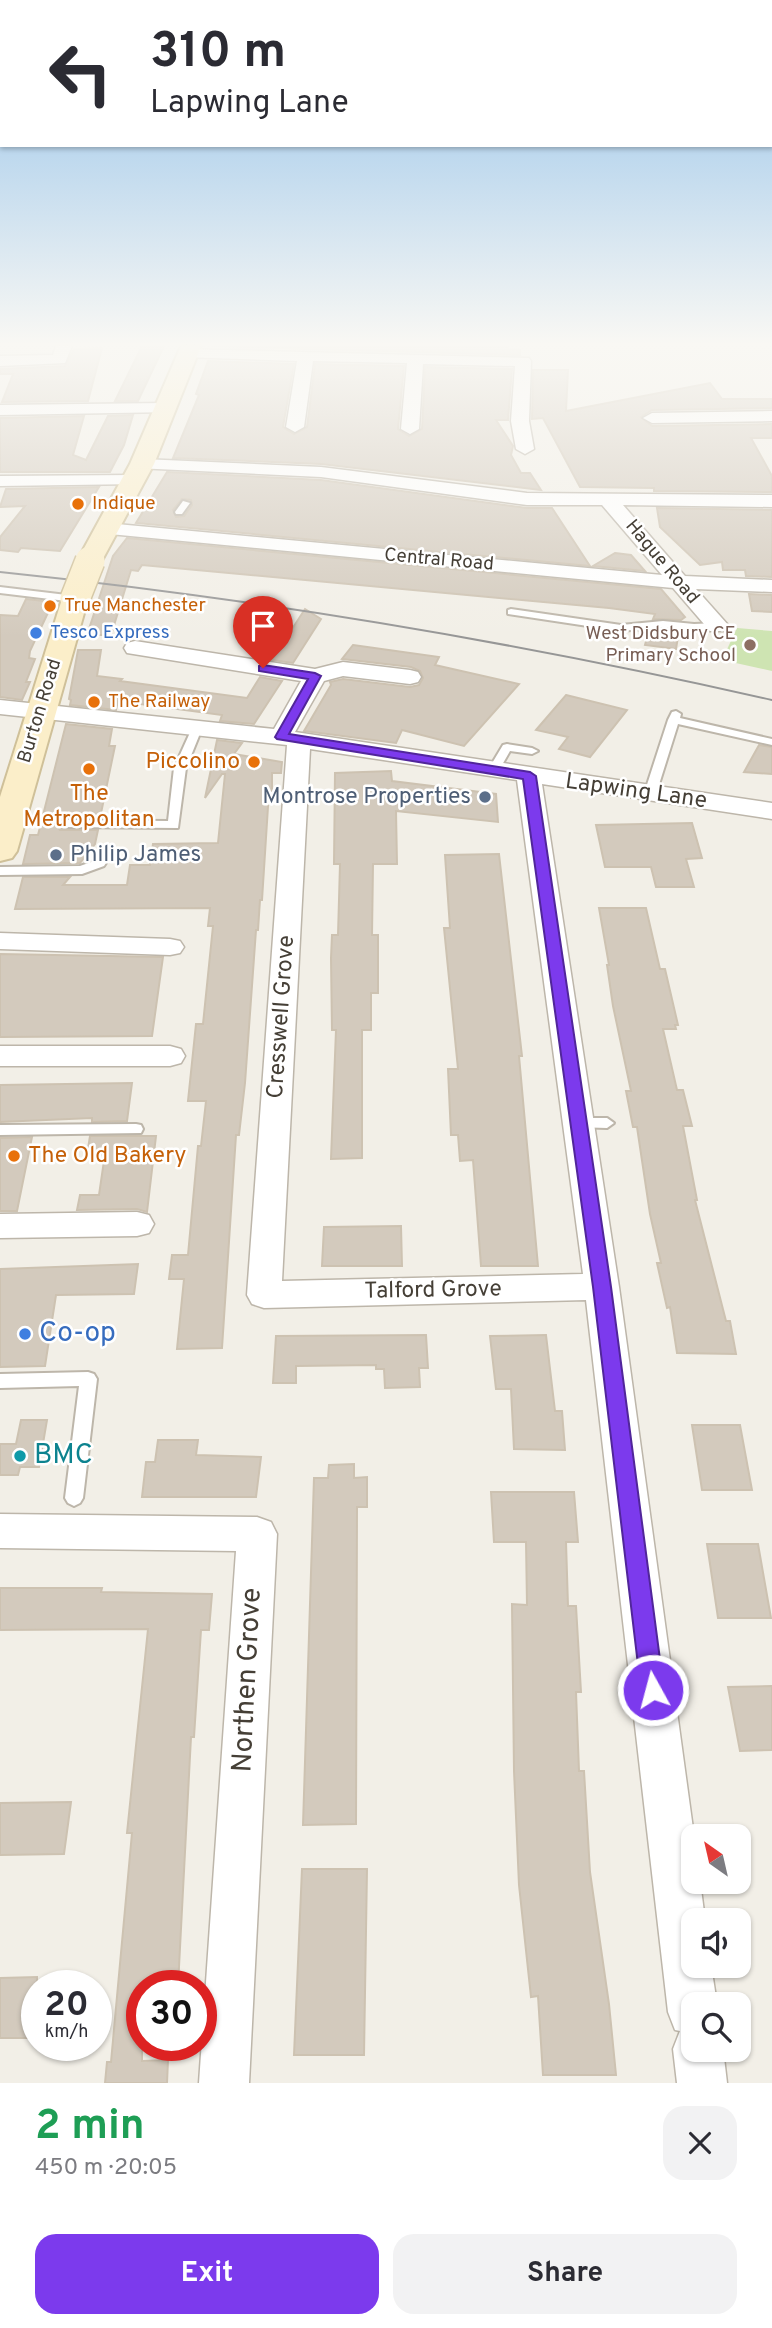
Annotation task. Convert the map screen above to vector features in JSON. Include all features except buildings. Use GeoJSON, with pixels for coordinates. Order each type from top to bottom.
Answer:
{"type":"FeatureCollection","features":[{"type":"Feature","properties":{"kind":"street","name":"Burton Road"},"geometry":{"type":"LineString","coordinates":[[0,850],[75,599],[90,561],[150,443]]}},
{"type":"Feature","properties":{"kind":"street"},"geometry":{"type":"LineString","coordinates":[[524,443],[525,449]]}},
{"type":"Feature","properties":{"kind":"street"},"geometry":{"type":"LineString","coordinates":[[0,481],[137,472],[321,472],[527,499],[772,501]]}},
{"type":"Feature","properties":{"kind":"street","name":"Hague Road"},"geometry":{"type":"LineString","coordinates":[[606,498],[644,538],[676,582],[718,626]]}},
{"type":"Feature","properties":{"kind":"street","name":"Central Road"},"geometry":{"type":"LineString","coordinates":[[106,529],[169,530],[676,582],[772,586]]}},
{"type":"Feature","properties":{"kind":"street"},"geometry":{"type":"LineString","coordinates":[[135,648],[315,676],[343,669],[410,677]]}},
{"type":"Feature","properties":{"kind":"street"},"geometry":{"type":"LineString","coordinates":[[290,738],[315,676]]}},
{"type":"Feature","properties":{"kind":"street","name":"Lapwing Lane"},"geometry":{"type":"LineString","coordinates":[[0,707],[198,726],[519,766],[650,794],[772,811]]}},
{"type":"Feature","properties":{"kind":"street","name":"Cresswell Grove"},"geometry":{"type":"LineString","coordinates":[[264,1295],[290,738]]}},
{"type":"Feature","properties":{"kind":"street"},"geometry":{"type":"LineString","coordinates":[[519,766],[593,1123],[602,1287],[690,1992]]}},
{"type":"Feature","properties":{"kind":"street"},"geometry":{"type":"LineString","coordinates":[[0,941],[170,947]]}},
{"type":"Feature","properties":{"kind":"street"},"geometry":{"type":"LineString","coordinates":[[0,1055],[170,1056]]}},
{"type":"Feature","properties":{"kind":"street"},"geometry":{"type":"LineString","coordinates":[[0,1226],[137,1224]]}},
{"type":"Feature","properties":{"kind":"street","name":"Talford Grove"},"geometry":{"type":"LineString","coordinates":[[264,1295],[602,1287]]}},
{"type":"Feature","properties":{"kind":"street","name":"Northen Grove"},"geometry":{"type":"LineString","coordinates":[[0,1531],[257,1534],[224,2083]]}},
{"type":"Feature","properties":{"kind":"street"},"geometry":{"type":"LineString","coordinates":[[700,2062],[702,2083]]}},
{"type":"Feature","properties":{"kind":"lane"},"geometry":{"type":"LineString","coordinates":[[179,512],[186,503]]}},
{"type":"Feature","properties":{"kind":"lane"},"geometry":{"type":"LineString","coordinates":[[0,590],[75,599]]}},
{"type":"Feature","properties":{"kind":"lane"},"geometry":{"type":"LineString","coordinates":[[511,612],[621,628],[663,624],[694,628],[718,626]]}},
{"type":"Feature","properties":{"kind":"lane"},"geometry":{"type":"LineString","coordinates":[[650,794],[675,717],[772,742]]}},
{"type":"Feature","properties":{"kind":"lane"},"geometry":{"type":"LineString","coordinates":[[64,824],[174,825],[180,768],[198,726]]}},
{"type":"Feature","properties":{"kind":"lane"},"geometry":{"type":"LineString","coordinates":[[0,871],[82,870],[100,863]]}},
{"type":"Feature","properties":{"kind":"lane"},"geometry":{"type":"LineString","coordinates":[[0,1130],[136,1129]]}},
{"type":"Feature","properties":{"kind":"lane"},"geometry":{"type":"LineString","coordinates":[[0,1381],[88,1379],[74,1498]]}},
{"type":"Feature","properties":{"kind":"green space","name":"West Didsbury CE Primary School"},"geometry":{"type":"Polygon","coordinates":[[[737,628],[772,631],[772,671],[722,660],[737,628]]]}},
{"type":"Feature","properties":{"kind":"tram line"},"geometry":{"type":"LineString","coordinates":[[0,572],[194,595],[388,624],[580,659],[772,700]]}},
{"type":"Feature","properties":{"kind":"place","name":"Indique"},"geometry":{"type":"Point","coordinates":[78,504]}},
{"type":"Feature","properties":{"kind":"place","name":"True Manchester"},"geometry":{"type":"Point","coordinates":[50,606]}},
{"type":"Feature","properties":{"kind":"place","name":"Tesco Express"},"geometry":{"type":"Point","coordinates":[36,633]}},
{"type":"Feature","properties":{"kind":"place","name":"West Didsbury CE Primary School"},"geometry":{"type":"Point","coordinates":[750,645]}},
{"type":"Feature","properties":{"kind":"place","name":"The Railway"},"geometry":{"type":"Point","coordinates":[94,702]}},
{"type":"Feature","properties":{"kind":"place","name":"Piccolino"},"geometry":{"type":"Point","coordinates":[254,762]}},
{"type":"Feature","properties":{"kind":"place","name":"The Metropolitan"},"geometry":{"type":"Point","coordinates":[89,769]}},
{"type":"Feature","properties":{"kind":"place","name":"Montrose Properties"},"geometry":{"type":"Point","coordinates":[485,797]}},
{"type":"Feature","properties":{"kind":"place","name":"Philip James"},"geometry":{"type":"Point","coordinates":[56,855]}},
{"type":"Feature","properties":{"kind":"place","name":"The Old Bakery"},"geometry":{"type":"Point","coordinates":[14,1156]}},
{"type":"Feature","properties":{"kind":"place","name":"Co-op"},"geometry":{"type":"Point","coordinates":[25,1334]}},
{"type":"Feature","properties":{"kind":"place","name":"BMC"},"geometry":{"type":"Point","coordinates":[20,1456]}},
{"type":"Feature","properties":{"kind":"route"},"geometry":{"type":"LineString","coordinates":[[263,668],[315,676],[281,737],[530,776],[602,1287],[653,1690]]}}]}
